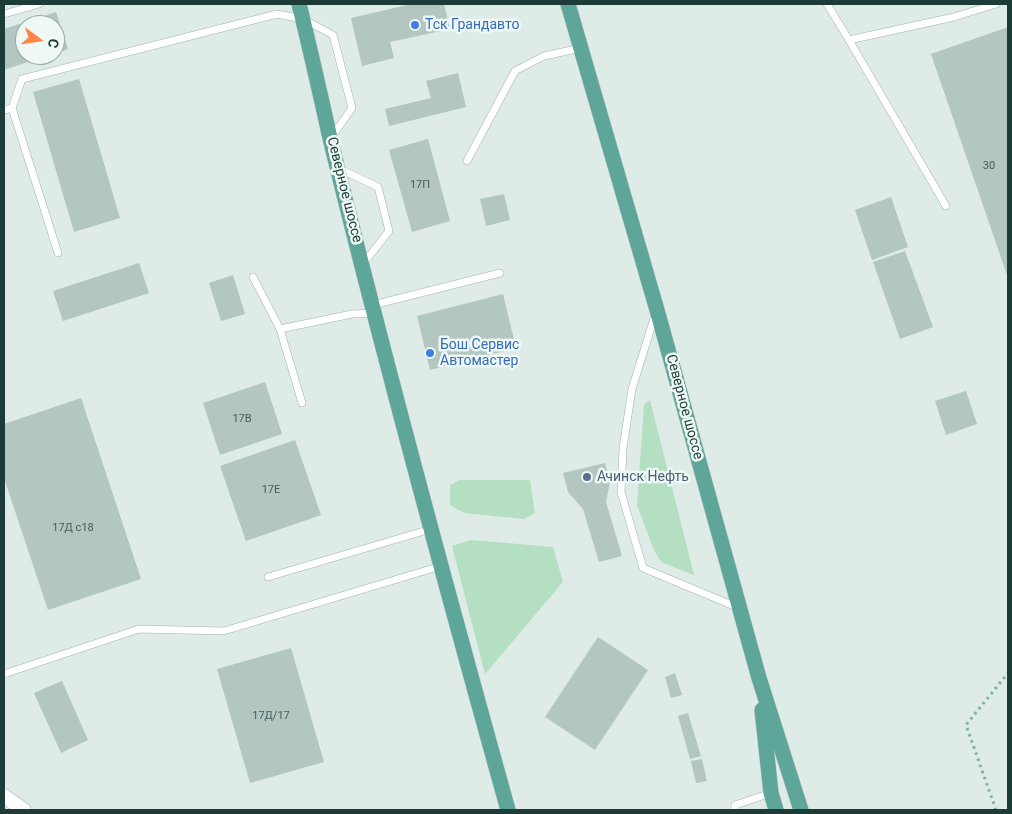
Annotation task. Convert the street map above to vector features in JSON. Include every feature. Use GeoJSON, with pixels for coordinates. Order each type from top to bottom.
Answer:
{"type":"FeatureCollection","features":[{"type":"Feature","properties":{"kind":"main road","name":"Северное шоссе"},"geometry":{"type":"LineString","coordinates":[[299,4],[362,264],[431,529],[508,810]]}},
{"type":"Feature","properties":{"kind":"main road","name":"Северное шоссе"},"geometry":{"type":"LineString","coordinates":[[568,4],[657,310],[739,609],[801,810]]}},
{"type":"Feature","properties":{"kind":"main road"},"geometry":{"type":"LineString","coordinates":[[759,678],[771,793],[776,810]]}},
{"type":"Feature","properties":{"kind":"street"},"geometry":{"type":"LineString","coordinates":[[4,796],[24,810]]}},
{"type":"Feature","properties":{"kind":"lane"},"geometry":{"type":"LineString","coordinates":[[4,14],[39,4]]}},
{"type":"Feature","properties":{"kind":"lane"},"geometry":{"type":"LineString","coordinates":[[826,4],[946,206]]}},
{"type":"Feature","properties":{"kind":"lane"},"geometry":{"type":"LineString","coordinates":[[849,40],[954,17],[996,4]]}},
{"type":"Feature","properties":{"kind":"lane"},"geometry":{"type":"LineString","coordinates":[[58,253],[12,108],[22,79],[277,14],[302,19],[333,34],[352,108],[330,138]]}},
{"type":"Feature","properties":{"kind":"lane"},"geometry":{"type":"LineString","coordinates":[[466,161],[515,71],[544,56],[581,48]]}},
{"type":"Feature","properties":{"kind":"lane"},"geometry":{"type":"LineString","coordinates":[[4,110],[12,108]]}},
{"type":"Feature","properties":{"kind":"lane"},"geometry":{"type":"LineString","coordinates":[[338,168],[378,187],[389,232],[362,264]]}},
{"type":"Feature","properties":{"kind":"lane"},"geometry":{"type":"LineString","coordinates":[[280,329],[374,309],[500,273]]}},
{"type":"Feature","properties":{"kind":"lane"},"geometry":{"type":"LineString","coordinates":[[253,278],[280,329],[302,403]]}},
{"type":"Feature","properties":{"kind":"lane"},"geometry":{"type":"LineString","coordinates":[[657,310],[632,389],[623,448],[621,492],[643,568],[739,609]]}},
{"type":"Feature","properties":{"kind":"lane"},"geometry":{"type":"LineString","coordinates":[[268,577],[431,529]]}},
{"type":"Feature","properties":{"kind":"lane"},"geometry":{"type":"LineString","coordinates":[[4,674],[140,629],[224,631],[441,566]]}},
{"type":"Feature","properties":{"kind":"lane"},"geometry":{"type":"LineString","coordinates":[[735,810],[735,805],[771,793]]}},
{"type":"Feature","properties":{"kind":"path"},"geometry":{"type":"LineString","coordinates":[[996,810],[966,725],[1008,673]]}},
{"type":"Feature","properties":{"kind":"green space"},"geometry":{"type":"Polygon","coordinates":[[[650,400],[694,575],[661,562],[654,550],[637,505],[644,405],[650,400]]]}},
{"type":"Feature","properties":{"kind":"green space"},"geometry":{"type":"Polygon","coordinates":[[[459,480],[530,480],[535,513],[524,519],[464,513],[450,505],[450,485],[459,480]]]}},
{"type":"Feature","properties":{"kind":"green space"},"geometry":{"type":"Polygon","coordinates":[[[471,540],[553,547],[563,582],[485,674],[452,546],[471,540]]]}},
{"type":"Feature","properties":{"kind":"building"},"geometry":{"type":"Polygon","coordinates":[[[407,4],[444,4],[450,29],[390,42],[394,58],[362,66],[351,18],[407,4]]]}},
{"type":"Feature","properties":{"kind":"building"},"geometry":{"type":"Polygon","coordinates":[[[15,25],[15,65],[19,65],[4,70],[4,29],[15,25]]]}},
{"type":"Feature","properties":{"kind":"building"},"geometry":{"type":"Polygon","coordinates":[[[1008,27],[1008,278],[931,54],[1008,27]]]}},
{"type":"Feature","properties":{"kind":"building"},"geometry":{"type":"Polygon","coordinates":[[[458,73],[466,107],[389,126],[385,109],[431,98],[426,81],[458,73]]]}},
{"type":"Feature","properties":{"kind":"building"},"geometry":{"type":"Polygon","coordinates":[[[79,79],[120,218],[74,232],[33,92],[79,79]]]}},
{"type":"Feature","properties":{"kind":"building"},"geometry":{"type":"Polygon","coordinates":[[[428,139],[450,221],[412,232],[389,150],[428,139]]]}},
{"type":"Feature","properties":{"kind":"building"},"geometry":{"type":"Polygon","coordinates":[[[504,194],[510,220],[486,226],[480,199],[504,194]]]}},
{"type":"Feature","properties":{"kind":"building"},"geometry":{"type":"Polygon","coordinates":[[[891,197],[908,247],[872,260],[855,210],[891,197]]]}},
{"type":"Feature","properties":{"kind":"building"},"geometry":{"type":"Polygon","coordinates":[[[905,251],[933,327],[900,339],[873,262],[905,251]]]}},
{"type":"Feature","properties":{"kind":"building"},"geometry":{"type":"Polygon","coordinates":[[[139,263],[149,293],[63,321],[53,291],[139,263]]]}},
{"type":"Feature","properties":{"kind":"building"},"geometry":{"type":"Polygon","coordinates":[[[233,275],[245,314],[221,321],[209,283],[233,275]]]}},
{"type":"Feature","properties":{"kind":"building"},"geometry":{"type":"Polygon","coordinates":[[[503,294],[516,348],[430,370],[417,316],[503,294]]]}},
{"type":"Feature","properties":{"kind":"building"},"geometry":{"type":"Polygon","coordinates":[[[265,382],[282,434],[220,455],[203,403],[265,382]]]}},
{"type":"Feature","properties":{"kind":"building"},"geometry":{"type":"Polygon","coordinates":[[[966,391],[977,424],[946,435],[935,401],[966,391]]]}},
{"type":"Feature","properties":{"kind":"building"},"geometry":{"type":"Polygon","coordinates":[[[81,398],[141,579],[48,610],[4,478],[4,424],[81,398]]]}},
{"type":"Feature","properties":{"kind":"building"},"geometry":{"type":"Polygon","coordinates":[[[295,440],[321,515],[246,541],[220,466],[295,440]]]}},
{"type":"Feature","properties":{"kind":"building"},"geometry":{"type":"Polygon","coordinates":[[[605,463],[610,482],[606,502],[622,556],[599,562],[583,509],[568,492],[563,473],[605,463]]]}},
{"type":"Feature","properties":{"kind":"building"},"geometry":{"type":"Polygon","coordinates":[[[598,637],[648,670],[595,750],[545,717],[598,637]]]}},
{"type":"Feature","properties":{"kind":"building"},"geometry":{"type":"Polygon","coordinates":[[[291,648],[324,762],[250,783],[217,669],[291,648]]]}},
{"type":"Feature","properties":{"kind":"building"},"geometry":{"type":"Polygon","coordinates":[[[675,673],[682,695],[671,698],[665,677],[675,673]]]}},
{"type":"Feature","properties":{"kind":"building"},"geometry":{"type":"Polygon","coordinates":[[[62,681],[88,740],[61,753],[34,693],[62,681]]]}},
{"type":"Feature","properties":{"kind":"building"},"geometry":{"type":"Polygon","coordinates":[[[688,713],[701,756],[690,759],[678,716],[688,713]]]}},
{"type":"Feature","properties":{"kind":"building"},"geometry":{"type":"Polygon","coordinates":[[[702,759],[707,781],[696,783],[691,761],[702,759]]]}},
{"type":"Feature","properties":{"kind":"place","name":"Тск Грандавто"},"geometry":{"type":"Point","coordinates":[415,25]}},
{"type":"Feature","properties":{"kind":"place","name":"Бош Сервис Автомастер"},"geometry":{"type":"Point","coordinates":[430,353]}},
{"type":"Feature","properties":{"kind":"place","name":"Ачинск Нефть"},"geometry":{"type":"Point","coordinates":[587,477]}}]}
